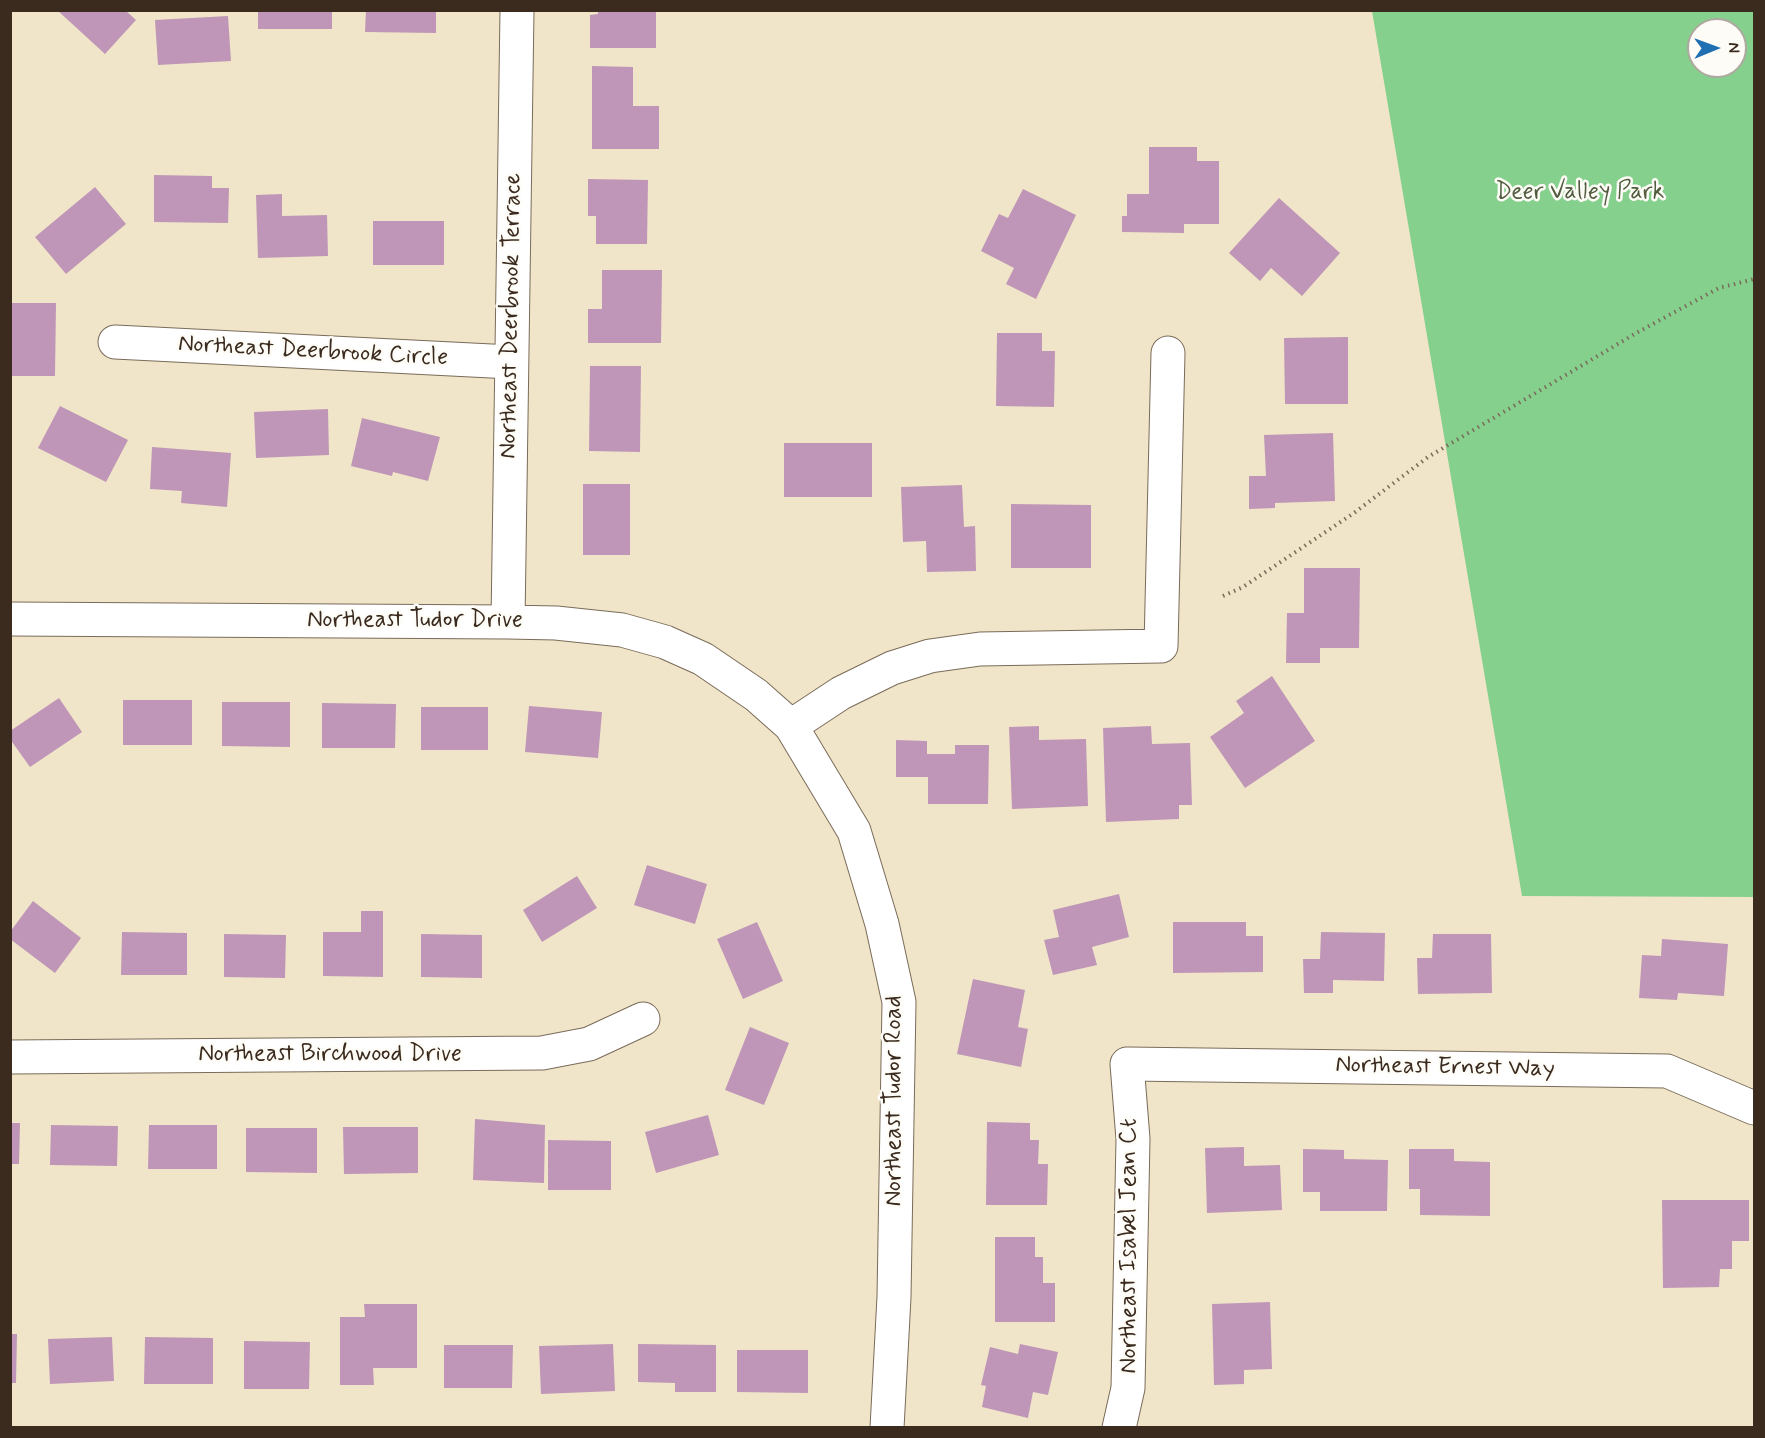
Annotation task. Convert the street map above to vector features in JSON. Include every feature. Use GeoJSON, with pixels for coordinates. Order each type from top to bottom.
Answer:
{"type":"FeatureCollection","features":[{"type":"Feature","properties":{"kind":"street","name":"Northeast Deerbrook Terrace"},"geometry":{"type":"LineString","coordinates":[[508,621],[517,10]]}},
{"type":"Feature","properties":{"kind":"street","name":"Northeast Deerbrook Circle"},"geometry":{"type":"LineString","coordinates":[[115,342],[511,362]]}},
{"type":"Feature","properties":{"kind":"street"},"geometry":{"type":"LineString","coordinates":[[791,726],[841,693],[892,668],[930,656],[980,649],[1161,646],[1168,353]]}},
{"type":"Feature","properties":{"kind":"street","name":"Northeast Tudor Drive"},"geometry":{"type":"LineString","coordinates":[[10,619],[508,621],[622,630],[665,642],[703,659],[756,694],[791,726]]}},
{"type":"Feature","properties":{"kind":"street","name":"Northeast Tudor Road"},"geometry":{"type":"LineString","coordinates":[[791,726],[854,831],[882,924],[899,1002],[894,1296],[887,1428]]}},
{"type":"Feature","properties":{"kind":"street","name":"Northeast Birchwood Drive"},"geometry":{"type":"LineString","coordinates":[[10,1058],[542,1053],[590,1044],[643,1019]]}},
{"type":"Feature","properties":{"kind":"street","name":"Northeast Ernest Way"},"geometry":{"type":"LineString","coordinates":[[1127,1064],[1667,1071],[1755,1108]]}},
{"type":"Feature","properties":{"kind":"street","name":"Northeast Isabel Jean Ct"},"geometry":{"type":"LineString","coordinates":[[1119,1428],[1129,1376],[1133,1139],[1127,1064]]}},
{"type":"Feature","properties":{"kind":"path"},"geometry":{"type":"LineString","coordinates":[[1223,596],[1243,586],[1354,513],[1428,457],[1638,332],[1719,288],[1755,279]]}},
{"type":"Feature","properties":{"kind":"green space","name":"Deer Valley Park"},"geometry":{"type":"Polygon","coordinates":[[[1372,11],[1754,11],[1754,897],[1522,896],[1372,11]]]}},
{"type":"Feature","properties":{"kind":"building"},"geometry":{"type":"Polygon","coordinates":[[[57,10],[125,10],[136,20],[105,54],[57,10]]]}},
{"type":"Feature","properties":{"kind":"building"},"geometry":{"type":"Polygon","coordinates":[[[258,10],[332,10],[332,29],[258,29],[258,10]]]}},
{"type":"Feature","properties":{"kind":"building"},"geometry":{"type":"Polygon","coordinates":[[[366,10],[436,10],[436,33],[365,32],[366,10]]]}},
{"type":"Feature","properties":{"kind":"building"},"geometry":{"type":"Polygon","coordinates":[[[598,10],[656,10],[656,48],[590,48],[590,15],[598,14],[598,10]]]}},
{"type":"Feature","properties":{"kind":"building"},"geometry":{"type":"Polygon","coordinates":[[[228,16],[231,61],[158,65],[155,20],[228,16]]]}},
{"type":"Feature","properties":{"kind":"building"},"geometry":{"type":"Polygon","coordinates":[[[592,66],[633,67],[633,106],[659,106],[659,149],[592,149],[592,66]]]}},
{"type":"Feature","properties":{"kind":"building"},"geometry":{"type":"Polygon","coordinates":[[[1149,147],[1197,147],[1197,161],[1219,161],[1219,224],[1184,224],[1184,233],[1122,232],[1122,216],[1127,216],[1127,194],[1149,194],[1149,147]]]}},
{"type":"Feature","properties":{"kind":"building"},"geometry":{"type":"Polygon","coordinates":[[[154,175],[212,176],[212,188],[229,188],[228,223],[154,222],[154,175]]]}},
{"type":"Feature","properties":{"kind":"building"},"geometry":{"type":"Polygon","coordinates":[[[588,179],[648,180],[647,244],[596,244],[596,216],[588,216],[588,179]]]}},
{"type":"Feature","properties":{"kind":"building"},"geometry":{"type":"Polygon","coordinates":[[[95,187],[126,224],[66,274],[35,237],[95,187]]]}},
{"type":"Feature","properties":{"kind":"building"},"geometry":{"type":"Polygon","coordinates":[[[1023,189],[1076,215],[1036,299],[1006,284],[1014,268],[981,251],[999,214],[1008,218],[1023,189]]]}},
{"type":"Feature","properties":{"kind":"building"},"geometry":{"type":"Polygon","coordinates":[[[282,194],[282,216],[327,215],[328,256],[258,258],[256,195],[282,194]]]}},
{"type":"Feature","properties":{"kind":"building"},"geometry":{"type":"Polygon","coordinates":[[[1279,198],[1340,253],[1302,296],[1271,268],[1260,281],[1229,253],[1279,198]]]}},
{"type":"Feature","properties":{"kind":"building"},"geometry":{"type":"Polygon","coordinates":[[[373,221],[444,221],[444,265],[373,265],[373,221]]]}},
{"type":"Feature","properties":{"kind":"building"},"geometry":{"type":"Polygon","coordinates":[[[602,270],[662,270],[661,343],[588,343],[588,309],[602,309],[602,270]]]}},
{"type":"Feature","properties":{"kind":"building"},"geometry":{"type":"Polygon","coordinates":[[[10,303],[56,303],[55,376],[10,376],[10,303]]]}},
{"type":"Feature","properties":{"kind":"building"},"geometry":{"type":"Polygon","coordinates":[[[997,333],[1042,333],[1042,351],[1055,351],[1054,407],[996,406],[997,333]]]}},
{"type":"Feature","properties":{"kind":"building"},"geometry":{"type":"Polygon","coordinates":[[[1348,337],[1348,404],[1285,404],[1284,338],[1348,337]]]}},
{"type":"Feature","properties":{"kind":"building"},"geometry":{"type":"Polygon","coordinates":[[[590,366],[641,366],[640,452],[589,451],[590,366]]]}},
{"type":"Feature","properties":{"kind":"building"},"geometry":{"type":"Polygon","coordinates":[[[60,406],[128,440],[106,482],[38,448],[60,406]]]}},
{"type":"Feature","properties":{"kind":"building"},"geometry":{"type":"Polygon","coordinates":[[[328,409],[329,455],[256,458],[254,412],[328,409]]]}},
{"type":"Feature","properties":{"kind":"building"},"geometry":{"type":"Polygon","coordinates":[[[362,418],[440,437],[428,481],[393,472],[392,476],[351,466],[362,418]]]}},
{"type":"Feature","properties":{"kind":"building"},"geometry":{"type":"Polygon","coordinates":[[[1333,433],[1335,501],[1275,503],[1275,508],[1249,509],[1249,476],[1266,476],[1264,435],[1333,433]]]}},
{"type":"Feature","properties":{"kind":"building"},"geometry":{"type":"Polygon","coordinates":[[[784,443],[872,443],[872,497],[784,497],[784,443]]]}},
{"type":"Feature","properties":{"kind":"building"},"geometry":{"type":"Polygon","coordinates":[[[152,447],[231,453],[227,507],[181,503],[182,491],[150,489],[152,447]]]}},
{"type":"Feature","properties":{"kind":"building"},"geometry":{"type":"Polygon","coordinates":[[[583,484],[630,484],[630,555],[583,555],[583,484]]]}},
{"type":"Feature","properties":{"kind":"building"},"geometry":{"type":"Polygon","coordinates":[[[962,485],[964,527],[975,526],[976,571],[927,572],[926,541],[903,542],[901,487],[962,485]]]}},
{"type":"Feature","properties":{"kind":"building"},"geometry":{"type":"Polygon","coordinates":[[[1011,504],[1091,505],[1091,568],[1011,568],[1011,504]]]}},
{"type":"Feature","properties":{"kind":"building"},"geometry":{"type":"Polygon","coordinates":[[[1304,568],[1360,568],[1359,648],[1320,648],[1320,663],[1286,663],[1287,613],[1304,613],[1304,568]]]}},
{"type":"Feature","properties":{"kind":"building"},"geometry":{"type":"Polygon","coordinates":[[[1272,676],[1315,741],[1245,788],[1210,737],[1244,713],[1236,701],[1272,676]]]}},
{"type":"Feature","properties":{"kind":"building"},"geometry":{"type":"Polygon","coordinates":[[[59,698],[82,732],[30,767],[10,739],[10,731],[59,698]]]}},
{"type":"Feature","properties":{"kind":"building"},"geometry":{"type":"Polygon","coordinates":[[[123,700],[192,700],[192,745],[123,745],[123,700]]]}},
{"type":"Feature","properties":{"kind":"building"},"geometry":{"type":"Polygon","coordinates":[[[222,702],[290,702],[290,747],[222,746],[222,702]]]}},
{"type":"Feature","properties":{"kind":"building"},"geometry":{"type":"Polygon","coordinates":[[[322,703],[396,704],[395,748],[322,748],[322,703]]]}},
{"type":"Feature","properties":{"kind":"building"},"geometry":{"type":"Polygon","coordinates":[[[529,706],[602,712],[598,758],[525,752],[529,706]]]}},
{"type":"Feature","properties":{"kind":"building"},"geometry":{"type":"Polygon","coordinates":[[[421,707],[488,707],[488,750],[421,750],[421,707]]]}},
{"type":"Feature","properties":{"kind":"building"},"geometry":{"type":"Polygon","coordinates":[[[1039,726],[1039,740],[1086,739],[1088,806],[1012,809],[1009,727],[1039,726]]]}},
{"type":"Feature","properties":{"kind":"building"},"geometry":{"type":"Polygon","coordinates":[[[1151,726],[1152,744],[1190,743],[1192,805],[1179,805],[1179,819],[1106,822],[1103,728],[1151,726]]]}},
{"type":"Feature","properties":{"kind":"building"},"geometry":{"type":"Polygon","coordinates":[[[896,740],[927,741],[927,754],[955,754],[955,745],[989,745],[988,804],[928,804],[928,777],[896,777],[896,740]]]}},
{"type":"Feature","properties":{"kind":"building"},"geometry":{"type":"Polygon","coordinates":[[[647,865],[707,884],[695,924],[634,905],[647,865]]]}},
{"type":"Feature","properties":{"kind":"building"},"geometry":{"type":"Polygon","coordinates":[[[577,876],[597,908],[542,942],[523,910],[577,876]]]}},
{"type":"Feature","properties":{"kind":"building"},"geometry":{"type":"Polygon","coordinates":[[[1119,894],[1129,937],[1092,947],[1097,965],[1053,975],[1044,940],[1059,937],[1053,910],[1119,894]]]}},
{"type":"Feature","properties":{"kind":"building"},"geometry":{"type":"Polygon","coordinates":[[[33,901],[81,938],[55,973],[10,939],[10,932],[33,901]]]}},
{"type":"Feature","properties":{"kind":"building"},"geometry":{"type":"Polygon","coordinates":[[[361,911],[383,911],[383,977],[323,976],[323,932],[361,932],[361,911]]]}},
{"type":"Feature","properties":{"kind":"building"},"geometry":{"type":"Polygon","coordinates":[[[757,922],[783,981],[743,999],[717,939],[757,922]]]}},
{"type":"Feature","properties":{"kind":"building"},"geometry":{"type":"Polygon","coordinates":[[[1173,922],[1246,922],[1246,936],[1263,936],[1263,972],[1173,973],[1173,922]]]}},
{"type":"Feature","properties":{"kind":"building"},"geometry":{"type":"Polygon","coordinates":[[[122,932],[187,933],[187,975],[121,975],[122,932]]]}},
{"type":"Feature","properties":{"kind":"building"},"geometry":{"type":"Polygon","coordinates":[[[1321,932],[1385,933],[1384,981],[1333,980],[1333,993],[1304,993],[1303,959],[1320,959],[1321,932]]]}},
{"type":"Feature","properties":{"kind":"building"},"geometry":{"type":"Polygon","coordinates":[[[224,934],[286,935],[285,978],[224,977],[224,934]]]}},
{"type":"Feature","properties":{"kind":"building"},"geometry":{"type":"Polygon","coordinates":[[[421,934],[482,935],[482,978],[421,977],[421,934]]]}},
{"type":"Feature","properties":{"kind":"building"},"geometry":{"type":"Polygon","coordinates":[[[1433,934],[1491,934],[1492,993],[1418,994],[1417,958],[1432,958],[1433,934]]]}},
{"type":"Feature","properties":{"kind":"building"},"geometry":{"type":"Polygon","coordinates":[[[1662,939],[1728,944],[1724,996],[1678,993],[1677,1000],[1639,998],[1642,955],[1661,956],[1662,939]]]}},
{"type":"Feature","properties":{"kind":"building"},"geometry":{"type":"Polygon","coordinates":[[[973,979],[1025,990],[1018,1027],[1028,1029],[1021,1067],[957,1054],[973,979]]]}},
{"type":"Feature","properties":{"kind":"building"},"geometry":{"type":"Polygon","coordinates":[[[750,1027],[789,1043],[764,1105],[725,1090],[750,1027]]]}},
{"type":"Feature","properties":{"kind":"building"},"geometry":{"type":"Polygon","coordinates":[[[708,1115],[719,1155],[656,1173],[645,1132],[708,1115]]]}},
{"type":"Feature","properties":{"kind":"building"},"geometry":{"type":"Polygon","coordinates":[[[475,1119],[545,1125],[544,1183],[473,1180],[475,1119]]]}},
{"type":"Feature","properties":{"kind":"building"},"geometry":{"type":"Polygon","coordinates":[[[987,1122],[1030,1123],[1030,1140],[1039,1140],[1038,1164],[1048,1164],[1047,1205],[986,1205],[987,1122]]]}},
{"type":"Feature","properties":{"kind":"building"},"geometry":{"type":"Polygon","coordinates":[[[10,1123],[20,1123],[19,1164],[10,1164],[10,1123]]]}},
{"type":"Feature","properties":{"kind":"building"},"geometry":{"type":"Polygon","coordinates":[[[51,1125],[118,1126],[117,1166],[50,1165],[51,1125]]]}},
{"type":"Feature","properties":{"kind":"building"},"geometry":{"type":"Polygon","coordinates":[[[149,1125],[217,1125],[217,1169],[148,1169],[149,1125]]]}},
{"type":"Feature","properties":{"kind":"building"},"geometry":{"type":"Polygon","coordinates":[[[343,1127],[418,1127],[418,1173],[344,1174],[343,1127]]]}},
{"type":"Feature","properties":{"kind":"building"},"geometry":{"type":"Polygon","coordinates":[[[246,1128],[317,1128],[317,1173],[246,1172],[246,1128]]]}},
{"type":"Feature","properties":{"kind":"building"},"geometry":{"type":"Polygon","coordinates":[[[548,1140],[611,1141],[611,1190],[548,1190],[548,1140]]]}},
{"type":"Feature","properties":{"kind":"building"},"geometry":{"type":"Polygon","coordinates":[[[1244,1147],[1244,1166],[1280,1165],[1282,1210],[1207,1213],[1205,1148],[1244,1147]]]}},
{"type":"Feature","properties":{"kind":"building"},"geometry":{"type":"Polygon","coordinates":[[[1303,1149],[1344,1150],[1344,1159],[1388,1160],[1387,1211],[1320,1211],[1320,1192],[1303,1192],[1303,1149]]]}},
{"type":"Feature","properties":{"kind":"building"},"geometry":{"type":"Polygon","coordinates":[[[1409,1149],[1454,1149],[1454,1161],[1490,1162],[1490,1216],[1420,1215],[1420,1189],[1409,1189],[1409,1149]]]}},
{"type":"Feature","properties":{"kind":"building"},"geometry":{"type":"Polygon","coordinates":[[[1662,1200],[1749,1200],[1749,1241],[1732,1241],[1732,1269],[1720,1269],[1719,1287],[1663,1288],[1662,1200]]]}},
{"type":"Feature","properties":{"kind":"building"},"geometry":{"type":"Polygon","coordinates":[[[995,1237],[1035,1237],[1035,1257],[1043,1257],[1043,1283],[1055,1283],[1055,1322],[995,1322],[995,1237]]]}},
{"type":"Feature","properties":{"kind":"building"},"geometry":{"type":"Polygon","coordinates":[[[1270,1302],[1272,1369],[1244,1370],[1244,1384],[1214,1385],[1212,1304],[1270,1302]]]}},
{"type":"Feature","properties":{"kind":"building"},"geometry":{"type":"Polygon","coordinates":[[[364,1304],[417,1304],[417,1368],[373,1368],[374,1385],[340,1385],[340,1317],[365,1317],[364,1304]]]}},
{"type":"Feature","properties":{"kind":"building"},"geometry":{"type":"Polygon","coordinates":[[[10,1334],[17,1334],[16,1383],[10,1383],[10,1334]]]}},
{"type":"Feature","properties":{"kind":"building"},"geometry":{"type":"Polygon","coordinates":[[[112,1337],[114,1381],[50,1384],[48,1339],[112,1337]]]}},
{"type":"Feature","properties":{"kind":"building"},"geometry":{"type":"Polygon","coordinates":[[[145,1337],[213,1338],[213,1384],[144,1384],[145,1337]]]}},
{"type":"Feature","properties":{"kind":"building"},"geometry":{"type":"Polygon","coordinates":[[[244,1341],[310,1342],[309,1389],[244,1389],[244,1341]]]}},
{"type":"Feature","properties":{"kind":"building"},"geometry":{"type":"Polygon","coordinates":[[[613,1344],[615,1391],[541,1394],[539,1346],[613,1344]]]}},
{"type":"Feature","properties":{"kind":"building"},"geometry":{"type":"Polygon","coordinates":[[[638,1344],[716,1345],[716,1392],[675,1392],[675,1383],[638,1382],[638,1344]]]}},
{"type":"Feature","properties":{"kind":"building"},"geometry":{"type":"Polygon","coordinates":[[[1020,1344],[1058,1352],[1048,1395],[1033,1392],[1028,1418],[982,1407],[986,1386],[981,1385],[990,1347],[1018,1354],[1020,1344]]]}},
{"type":"Feature","properties":{"kind":"building"},"geometry":{"type":"Polygon","coordinates":[[[444,1345],[513,1345],[512,1388],[444,1388],[444,1345]]]}},
{"type":"Feature","properties":{"kind":"building"},"geometry":{"type":"Polygon","coordinates":[[[737,1350],[808,1350],[808,1393],[737,1392],[737,1350]]]}}]}
